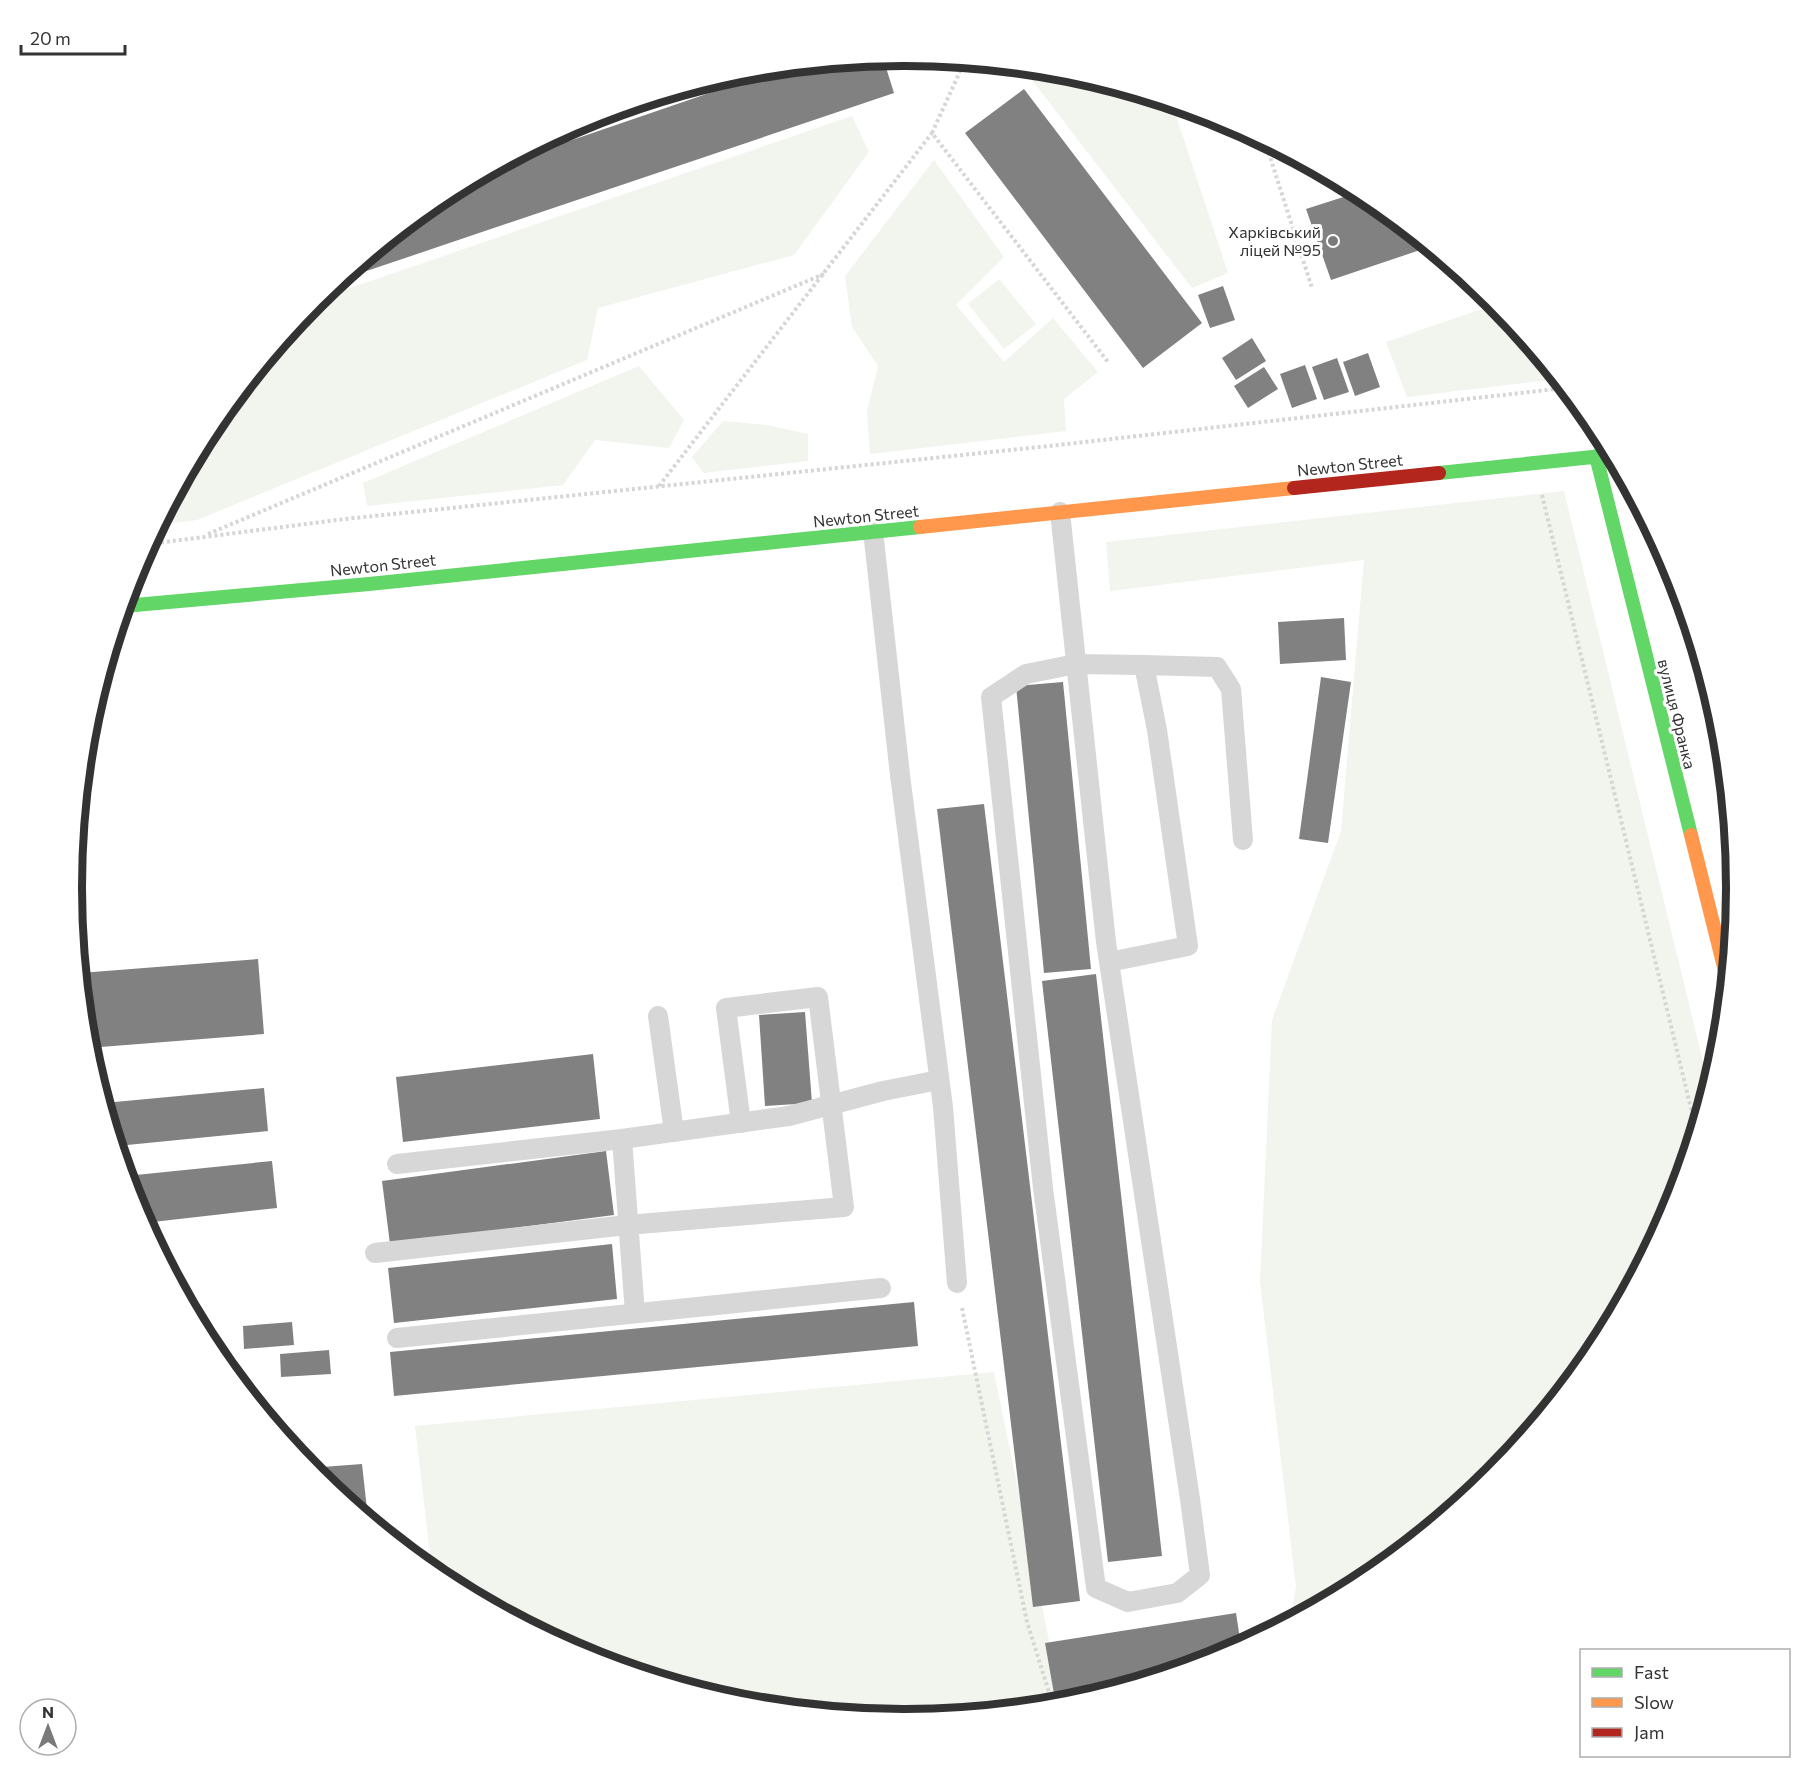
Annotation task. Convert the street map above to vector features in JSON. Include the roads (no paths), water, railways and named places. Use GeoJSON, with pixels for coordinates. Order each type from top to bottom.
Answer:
{"type":"FeatureCollection","features":[{"type":"Feature","properties":{"kind":"street","name":"вулиця Франка"},"geometry":{"type":"LineString","coordinates":[[1596,456],[1722,959]]}},
{"type":"Feature","properties":{"kind":"street","name":"Newton Street"},"geometry":{"type":"LineString","coordinates":[[133,605],[369,584],[1602,456]]}},
{"type":"Feature","properties":{"kind":"lane"},"geometry":{"type":"LineString","coordinates":[[1060,512],[1076,664],[1109,962],[1200,1575],[1177,1593],[1128,1602],[1096,1588],[1043,1188],[991,697],[1026,674],[1076,664],[1217,667],[1232,689],[1243,840]]}},
{"type":"Feature","properties":{"kind":"lane"},"geometry":{"type":"LineString","coordinates":[[873,531],[900,775],[939,1080],[957,1283]]}},
{"type":"Feature","properties":{"kind":"lane"},"geometry":{"type":"LineString","coordinates":[[1109,962],[1188,946],[1157,730],[1144,666]]}},
{"type":"Feature","properties":{"kind":"lane"},"geometry":{"type":"LineString","coordinates":[[375,1253],[627,1225],[844,1207],[818,997],[726,1008],[741,1123]]}},
{"type":"Feature","properties":{"kind":"lane"},"geometry":{"type":"LineString","coordinates":[[658,1016],[674,1132]]}},
{"type":"Feature","properties":{"kind":"lane"},"geometry":{"type":"LineString","coordinates":[[397,1164],[622,1139],[789,1116],[882,1091],[939,1080]]}},
{"type":"Feature","properties":{"kind":"lane"},"geometry":{"type":"LineString","coordinates":[[622,1139],[635,1312]]}},
{"type":"Feature","properties":{"kind":"lane"},"geometry":{"type":"LineString","coordinates":[[397,1338],[881,1288]]}},
{"type":"Feature","properties":{"kind":"place","name":"Харківський ліцей №95"},"geometry":{"type":"Point","coordinates":[1333,241]}}]}
